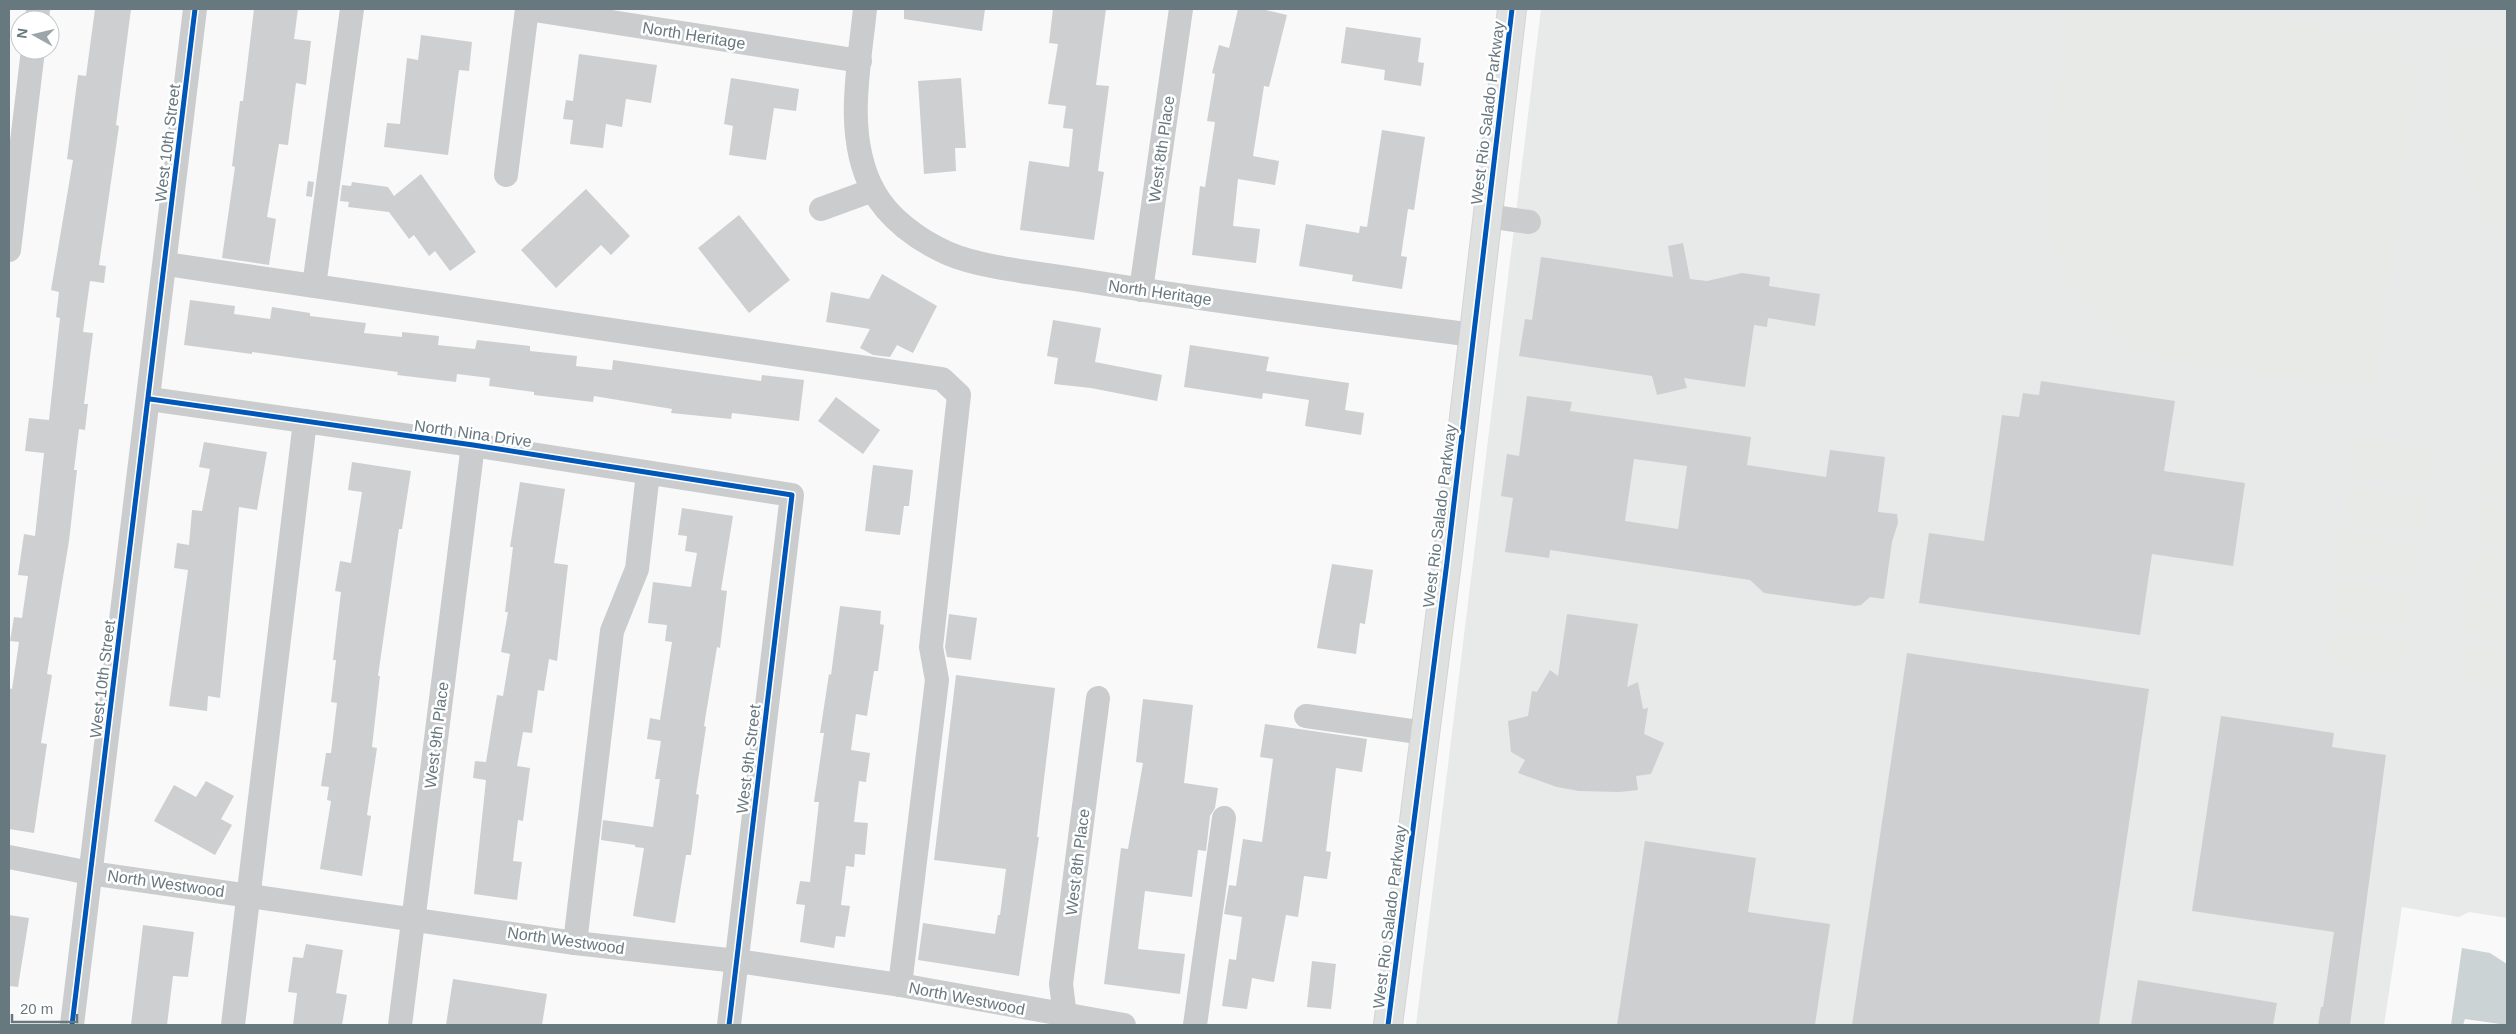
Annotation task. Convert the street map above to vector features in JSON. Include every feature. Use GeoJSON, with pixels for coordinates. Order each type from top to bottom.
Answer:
{"type":"FeatureCollection","features":[{"type":"Feature","properties":{"kind":"main road","name":"West Rio Salado Parkway"},"geometry":{"type":"LineString","coordinates":[[1388,1025],[1512,9]]}},
{"type":"Feature","properties":{"kind":"street","name":"West 10th Street"},"geometry":{"type":"LineString","coordinates":[[72,1025],[150,400],[195,9]]}},
{"type":"Feature","properties":{"kind":"street"},"geometry":{"type":"LineString","coordinates":[[314,286],[352,9]]}},
{"type":"Feature","properties":{"kind":"street","name":"North Heritage"},"geometry":{"type":"LineString","coordinates":[[506,175],[528,9],[860,61]]}},
{"type":"Feature","properties":{"kind":"street","name":"North Heritage"},"geometry":{"type":"LineString","coordinates":[[865,9],[855,130],[860,157],[873,190],[893,217],[916,236],[947,253],[990,264],[1141,290],[1473,335]]}},
{"type":"Feature","properties":{"kind":"street","name":"West 8th Place"},"geometry":{"type":"LineString","coordinates":[[1141,290],[1181,9]]}},
{"type":"Feature","properties":{"kind":"street"},"geometry":{"type":"LineString","coordinates":[[9,250],[32,60]]}},
{"type":"Feature","properties":{"kind":"street"},"geometry":{"type":"LineString","coordinates":[[821,209],[873,190]]}},
{"type":"Feature","properties":{"kind":"street"},"geometry":{"type":"LineString","coordinates":[[1487,216],[1530,222]]}},
{"type":"Feature","properties":{"kind":"street"},"geometry":{"type":"LineString","coordinates":[[166,264],[942,379],[959,394],[931,647],[937,680],[900,985]]}},
{"type":"Feature","properties":{"kind":"street","name":"North Nina Drive"},"geometry":{"type":"LineString","coordinates":[[150,400],[473,445],[792,495]]}},
{"type":"Feature","properties":{"kind":"street"},"geometry":{"type":"LineString","coordinates":[[233,1025],[305,421]]}},
{"type":"Feature","properties":{"kind":"street","name":"West 9th Place"},"geometry":{"type":"LineString","coordinates":[[400,1025],[473,445]]}},
{"type":"Feature","properties":{"kind":"street"},"geometry":{"type":"LineString","coordinates":[[576,943],[612,631],[637,569],[648,473]]}},
{"type":"Feature","properties":{"kind":"street","name":"West 9th Street"},"geometry":{"type":"LineString","coordinates":[[729,1025],[792,495]]}},
{"type":"Feature","properties":{"kind":"street","name":"West 8th Place"},"geometry":{"type":"LineString","coordinates":[[1064,1021],[1061,984],[1098,698]]}},
{"type":"Feature","properties":{"kind":"street"},"geometry":{"type":"LineString","coordinates":[[1306,716],[1425,733]]}},
{"type":"Feature","properties":{"kind":"street"},"geometry":{"type":"LineString","coordinates":[[1195,1025],[1224,818]]}},
{"type":"Feature","properties":{"kind":"street","name":"North Westwood"},"geometry":{"type":"LineString","coordinates":[[9,857],[90,873],[248,894],[576,943],[736,961],[900,985],[1064,1021],[1124,1025]]}},
{"type":"Feature","properties":{"kind":"shaded area"},"geometry":{"type":"Polygon","coordinates":[[[1541,9],[2507,9],[2507,918],[2469,912],[2459,917],[2402,907],[2384,1025],[1416,1025],[1541,9]]]}},
{"type":"Feature","properties":{"kind":"shaded area"},"geometry":{"type":"Polygon","coordinates":[[[2069,9],[2199,9],[2388,36],[2417,73],[2374,390],[2168,360],[2131,344],[2097,315],[2065,274],[2045,206],[2047,158],[2069,9]]]}},
{"type":"Feature","properties":{"kind":"shaded area"},"geometry":{"type":"Polygon","coordinates":[[[2454,44],[2507,51],[2507,239],[2474,195],[2455,137],[2449,93],[2454,44]]]}},
{"type":"Feature","properties":{"kind":"shaded area"},"geometry":{"type":"Polygon","coordinates":[[[2355,439],[2432,448],[2427,484],[2351,475],[2355,439]]]}},
{"type":"Feature","properties":{"kind":"shaded area"},"geometry":{"type":"Polygon","coordinates":[[[2487,457],[2507,460],[2507,496],[2482,493],[2487,457]]]}},
{"type":"Feature","properties":{"kind":"shaded area"},"geometry":{"type":"Polygon","coordinates":[[[2349,487],[2426,498],[2421,532],[2344,522],[2349,487]]]}},
{"type":"Feature","properties":{"kind":"shaded area"},"geometry":{"type":"Polygon","coordinates":[[[2482,504],[2507,507],[2507,542],[2477,538],[2482,504]]]}},
{"type":"Feature","properties":{"kind":"shaded area"},"geometry":{"type":"Polygon","coordinates":[[[2343,533],[2418,543],[2413,579],[2338,569],[2343,533]]]}},
{"type":"Feature","properties":{"kind":"shaded area"},"geometry":{"type":"Polygon","coordinates":[[[2474,550],[2507,554],[2507,591],[2470,586],[2474,550]]]}},
{"type":"Feature","properties":{"kind":"shaded area"},"geometry":{"type":"Polygon","coordinates":[[[2335,580],[2412,592],[2406,626],[2330,615],[2335,580]]]}},
{"type":"Feature","properties":{"kind":"shaded area"},"geometry":{"type":"Polygon","coordinates":[[[2468,597],[2507,603],[2507,638],[2464,632],[2468,597]]]}},
{"type":"Feature","properties":{"kind":"shaded area"},"geometry":{"type":"Polygon","coordinates":[[[2330,628],[2407,638],[2402,673],[2326,662],[2330,628]]]}},
{"type":"Feature","properties":{"kind":"shaded area"},"geometry":{"type":"Polygon","coordinates":[[[2463,644],[2507,650],[2507,686],[2458,679],[2463,644]]]}},
{"type":"Feature","properties":{"kind":"shaded area"},"geometry":{"type":"Polygon","coordinates":[[[2462,948],[2490,953],[2507,964],[2507,1025],[2465,1019],[2463,1025],[2451,1025],[2462,948]]]}},
{"type":"Feature","properties":{"kind":"building"},"geometry":{"type":"Polygon","coordinates":[[[95,9],[131,9],[116,125],[119,126],[99,265],[106,266],[104,283],[90,281],[83,332],[93,333],[84,404],[88,404],[85,430],[79,429],[74,470],[77,470],[69,541],[47,674],[52,675],[41,743],[47,744],[34,833],[9,829],[9,688],[12,689],[19,642],[10,641],[14,617],[22,618],[28,576],[18,575],[24,534],[35,536],[44,453],[25,451],[29,418],[49,420],[60,318],[56,317],[59,292],[51,290],[73,160],[67,159],[78,75],[86,76],[95,9]]]}},
{"type":"Feature","properties":{"kind":"building"},"geometry":{"type":"Polygon","coordinates":[[[254,9],[298,9],[294,39],[311,41],[306,85],[296,83],[288,145],[279,144],[267,217],[276,219],[269,265],[222,258],[235,167],[232,166],[240,101],[243,101],[254,9]]]}},
{"type":"Feature","properties":{"kind":"building"},"geometry":{"type":"Polygon","coordinates":[[[904,9],[985,9],[982,31],[904,19],[904,9]]]}},
{"type":"Feature","properties":{"kind":"building"},"geometry":{"type":"Polygon","coordinates":[[[1053,9],[1106,9],[1096,85],[1109,86],[1098,171],[1104,172],[1094,240],[1020,230],[1029,161],[1069,167],[1073,129],[1063,128],[1066,106],[1048,104],[1058,44],[1049,43],[1053,9]]]}},
{"type":"Feature","properties":{"kind":"building"},"geometry":{"type":"Polygon","coordinates":[[[1238,9],[1261,9],[1287,15],[1269,87],[1264,86],[1253,156],[1279,161],[1275,185],[1238,179],[1233,226],[1260,229],[1256,263],[1192,255],[1200,186],[1205,187],[1215,122],[1207,121],[1215,74],[1212,73],[1219,45],[1229,48],[1238,9]]]}},
{"type":"Feature","properties":{"kind":"building"},"geometry":{"type":"Polygon","coordinates":[[[1346,27],[1421,38],[1418,62],[1424,63],[1421,86],[1384,80],[1385,70],[1341,63],[1346,27]]]}},
{"type":"Feature","properties":{"kind":"building"},"geometry":{"type":"Polygon","coordinates":[[[421,35],[472,42],[469,71],[459,70],[448,155],[384,147],[387,123],[400,124],[407,58],[418,60],[421,35]]]}},
{"type":"Feature","properties":{"kind":"building"},"geometry":{"type":"Polygon","coordinates":[[[579,54],[657,65],[651,103],[626,99],[622,127],[606,124],[603,148],[570,144],[573,120],[563,119],[566,100],[573,101],[579,54]]]}},
{"type":"Feature","properties":{"kind":"building"},"geometry":{"type":"Polygon","coordinates":[[[731,78],[799,89],[796,111],[774,108],[766,160],[729,155],[733,126],[724,124],[731,78]]]}},
{"type":"Feature","properties":{"kind":"building"},"geometry":{"type":"Polygon","coordinates":[[[961,78],[966,148],[955,148],[956,171],[924,174],[918,81],[961,78]]]}},
{"type":"Feature","properties":{"kind":"building"},"geometry":{"type":"Polygon","coordinates":[[[1382,130],[1425,137],[1414,210],[1408,209],[1401,256],[1407,257],[1402,289],[1352,281],[1353,275],[1299,266],[1306,224],[1359,233],[1360,226],[1367,227],[1382,130]]]}},
{"type":"Feature","properties":{"kind":"building"},"geometry":{"type":"Polygon","coordinates":[[[421,174],[476,252],[450,271],[435,251],[429,256],[414,235],[409,239],[389,212],[348,207],[349,202],[340,201],[342,185],[351,186],[352,182],[388,187],[394,196],[421,174]]]}},
{"type":"Feature","properties":{"kind":"building"},"geometry":{"type":"Polygon","coordinates":[[[308,181],[314,182],[312,197],[306,196],[308,181]]]}},
{"type":"Feature","properties":{"kind":"building"},"geometry":{"type":"Polygon","coordinates":[[[586,189],[630,236],[611,255],[601,245],[556,288],[521,250],[586,189]]]}},
{"type":"Feature","properties":{"kind":"building"},"geometry":{"type":"Polygon","coordinates":[[[739,215],[790,280],[749,313],[698,248],[739,215]]]}},
{"type":"Feature","properties":{"kind":"building"},"geometry":{"type":"Polygon","coordinates":[[[1683,243],[1690,279],[1707,281],[1742,273],[1770,277],[1769,286],[1820,294],[1815,326],[1768,318],[1767,327],[1754,325],[1745,387],[1684,378],[1687,388],[1657,395],[1652,376],[1519,356],[1525,319],[1532,320],[1541,257],[1673,277],[1668,246],[1683,243]]]}},
{"type":"Feature","properties":{"kind":"building"},"geometry":{"type":"Polygon","coordinates":[[[882,274],[937,306],[913,353],[897,345],[890,357],[873,355],[860,348],[870,329],[826,322],[831,292],[869,299],[882,274]]]}},
{"type":"Feature","properties":{"kind":"building"},"geometry":{"type":"Polygon","coordinates":[[[190,300],[235,306],[234,314],[270,319],[272,307],[310,313],[310,316],[366,323],[364,333],[402,337],[402,332],[439,336],[438,345],[475,349],[477,340],[530,346],[530,351],[577,356],[576,366],[612,370],[613,360],[761,381],[762,375],[804,380],[799,421],[732,413],[731,419],[671,413],[672,409],[594,396],[593,402],[534,395],[534,392],[489,386],[490,378],[457,374],[456,382],[397,375],[398,372],[252,352],[252,354],[184,345],[190,300]]]}},
{"type":"Feature","properties":{"kind":"building"},"geometry":{"type":"Polygon","coordinates":[[[1053,320],[1101,328],[1095,362],[1162,375],[1157,401],[1091,388],[1054,384],[1058,358],[1047,356],[1053,320]]]}},
{"type":"Feature","properties":{"kind":"building"},"geometry":{"type":"Polygon","coordinates":[[[1190,345],[1269,357],[1266,371],[1349,383],[1345,410],[1364,413],[1361,435],[1305,426],[1309,400],[1263,393],[1262,399],[1184,387],[1190,345]]]}},
{"type":"Feature","properties":{"kind":"building"},"geometry":{"type":"Polygon","coordinates":[[[2041,381],[2175,401],[2164,471],[2245,483],[2233,566],[2152,554],[2140,635],[1919,603],[1929,533],[1984,541],[2002,415],[2019,417],[2023,393],[2039,395],[2041,381]]]}},
{"type":"Feature","properties":{"kind":"building"},"geometry":{"type":"Polygon","coordinates":[[[1527,396],[1572,402],[1570,411],[1751,437],[1747,465],[1826,477],[1830,450],[1885,457],[1878,512],[1897,514],[1898,523],[1892,542],[1884,599],[1870,597],[1861,605],[1855,606],[1764,593],[1750,580],[1550,550],[1549,558],[1505,552],[1513,498],[1501,496],[1507,454],[1519,456],[1527,396]],[[1634,459],[1625,521],[1678,529],[1687,466],[1634,459]]]}},
{"type":"Feature","properties":{"kind":"building"},"geometry":{"type":"Polygon","coordinates":[[[836,397],[880,430],[863,454],[818,421],[836,397]]]}},
{"type":"Feature","properties":{"kind":"building"},"geometry":{"type":"Polygon","coordinates":[[[204,442],[267,452],[257,510],[239,507],[220,698],[208,696],[207,711],[169,706],[188,570],[174,568],[177,543],[189,545],[192,510],[202,511],[210,469],[199,467],[204,442]]]}},
{"type":"Feature","properties":{"kind":"building"},"geometry":{"type":"Polygon","coordinates":[[[352,462],[411,471],[402,529],[399,529],[378,676],[380,676],[372,747],[377,748],[367,815],[371,816],[362,876],[320,869],[331,801],[327,800],[329,787],[321,786],[326,753],[331,753],[337,703],[331,702],[336,660],[333,660],[341,592],[335,591],[340,561],[351,563],[362,492],[348,490],[352,462]]]}},
{"type":"Feature","properties":{"kind":"building"},"geometry":{"type":"Polygon","coordinates":[[[873,465],[913,470],[909,506],[904,506],[900,535],[865,531],[873,465]]]}},
{"type":"Feature","properties":{"kind":"building"},"geometry":{"type":"Polygon","coordinates":[[[520,482],[565,489],[554,563],[568,565],[557,661],[549,659],[544,691],[538,690],[532,733],[523,732],[517,766],[530,768],[523,821],[518,820],[513,861],[522,862],[517,900],[474,894],[486,780],[473,778],[475,761],[486,762],[497,695],[503,696],[510,654],[501,652],[508,612],[505,612],[513,547],[510,547],[520,482]]]}},
{"type":"Feature","properties":{"kind":"building"},"geometry":{"type":"Polygon","coordinates":[[[682,508],[733,516],[721,590],[727,591],[720,648],[717,647],[704,726],[706,727],[696,794],[699,795],[691,855],[686,855],[675,923],[633,916],[644,848],[601,840],[603,820],[653,827],[660,779],[655,779],[661,741],[647,739],[650,718],[660,720],[672,642],[665,641],[667,625],[648,623],[653,582],[691,587],[697,553],[685,551],[687,536],[678,535],[682,508]]]}},
{"type":"Feature","properties":{"kind":"building"},"geometry":{"type":"Polygon","coordinates":[[[1332,564],[1373,570],[1365,624],[1360,623],[1356,654],[1317,648],[1332,564]]]}},
{"type":"Feature","properties":{"kind":"building"},"geometry":{"type":"Polygon","coordinates":[[[840,606],[881,611],[880,624],[884,625],[878,671],[874,671],[867,716],[856,714],[851,750],[870,753],[866,782],[859,781],[854,822],[868,823],[865,855],[855,854],[854,867],[846,866],[841,905],[850,906],[845,937],[836,936],[834,948],[800,942],[805,905],[796,904],[800,881],[810,882],[819,802],[814,802],[824,733],[820,733],[829,674],[831,675],[840,606]]]}},
{"type":"Feature","properties":{"kind":"building"},"geometry":{"type":"Polygon","coordinates":[[[949,614],[977,618],[971,660],[947,657],[945,647],[949,614]]]}},
{"type":"Feature","properties":{"kind":"building"},"geometry":{"type":"Polygon","coordinates":[[[1567,614],[1638,624],[1627,687],[1638,682],[1643,709],[1648,708],[1644,734],[1664,743],[1651,774],[1636,776],[1638,790],[1619,792],[1579,791],[1557,787],[1518,773],[1525,760],[1511,752],[1508,721],[1528,716],[1532,691],[1537,692],[1550,670],[1558,676],[1567,614]]]}},
{"type":"Feature","properties":{"kind":"building"},"geometry":{"type":"Polygon","coordinates":[[[1907,653],[2149,689],[2099,1025],[1852,1025],[1907,653]]]}},
{"type":"Feature","properties":{"kind":"building"},"geometry":{"type":"Polygon","coordinates":[[[956,675],[1055,688],[1037,837],[1039,837],[1019,976],[918,960],[923,923],[995,934],[998,915],[1000,915],[1006,869],[934,860],[956,675]]]}},
{"type":"Feature","properties":{"kind":"building"},"geometry":{"type":"Polygon","coordinates":[[[1143,699],[1193,705],[1184,783],[1218,788],[1215,808],[1210,816],[1206,851],[1198,850],[1192,897],[1145,891],[1138,949],[1185,954],[1180,994],[1104,984],[1121,848],[1128,849],[1143,763],[1136,762],[1143,699]]]}},
{"type":"Feature","properties":{"kind":"building"},"geometry":{"type":"Polygon","coordinates":[[[2221,716],[2334,733],[2332,747],[2386,755],[2350,1025],[2318,1025],[2321,1007],[2323,1007],[2334,932],[2192,911],[2221,716]]]}},
{"type":"Feature","properties":{"kind":"building"},"geometry":{"type":"Polygon","coordinates":[[[1265,724],[1367,739],[1362,772],[1336,768],[1326,851],[1331,852],[1327,879],[1304,876],[1298,917],[1286,915],[1274,982],[1252,978],[1247,1009],[1222,1006],[1229,959],[1236,960],[1242,917],[1224,914],[1229,885],[1236,886],[1243,839],[1262,842],[1273,759],[1260,757],[1265,724]]]}},
{"type":"Feature","properties":{"kind":"building"},"geometry":{"type":"Polygon","coordinates":[[[206,781],[234,796],[221,819],[232,825],[215,855],[154,821],[174,785],[196,797],[206,781]]]}},
{"type":"Feature","properties":{"kind":"building"},"geometry":{"type":"Polygon","coordinates":[[[1645,841],[1756,858],[1748,912],[1830,924],[1815,1025],[1617,1025],[1645,841]]]}},
{"type":"Feature","properties":{"kind":"building"},"geometry":{"type":"Polygon","coordinates":[[[9,915],[29,918],[18,987],[9,986],[9,915]]]}},
{"type":"Feature","properties":{"kind":"building"},"geometry":{"type":"Polygon","coordinates":[[[143,925],[194,932],[188,977],[173,976],[167,1025],[131,1025],[143,925]]]}},
{"type":"Feature","properties":{"kind":"building"},"geometry":{"type":"Polygon","coordinates":[[[306,944],[343,950],[336,993],[347,995],[342,1025],[293,1025],[297,993],[288,992],[293,957],[303,958],[306,944]]]}},
{"type":"Feature","properties":{"kind":"building"},"geometry":{"type":"Polygon","coordinates":[[[1312,961],[1336,964],[1331,1009],[1307,1007],[1312,961]]]}},
{"type":"Feature","properties":{"kind":"building"},"geometry":{"type":"Polygon","coordinates":[[[453,979],[547,994],[542,1025],[446,1025],[453,979]]]}},
{"type":"Feature","properties":{"kind":"building"},"geometry":{"type":"Polygon","coordinates":[[[2138,980],[2277,1003],[2273,1025],[2131,1025],[2138,980]]]}},
{"type":"Feature","properties":{"kind":"cycle path"},"geometry":{"type":"LineString","coordinates":[[72,1025],[195,9]]}},
{"type":"Feature","properties":{"kind":"cycle path"},"geometry":{"type":"LineString","coordinates":[[1388,1025],[1447,562],[1512,9]]}},
{"type":"Feature","properties":{"kind":"cycle path"},"geometry":{"type":"LineString","coordinates":[[150,399],[473,445],[792,495],[729,1025]]}}]}
